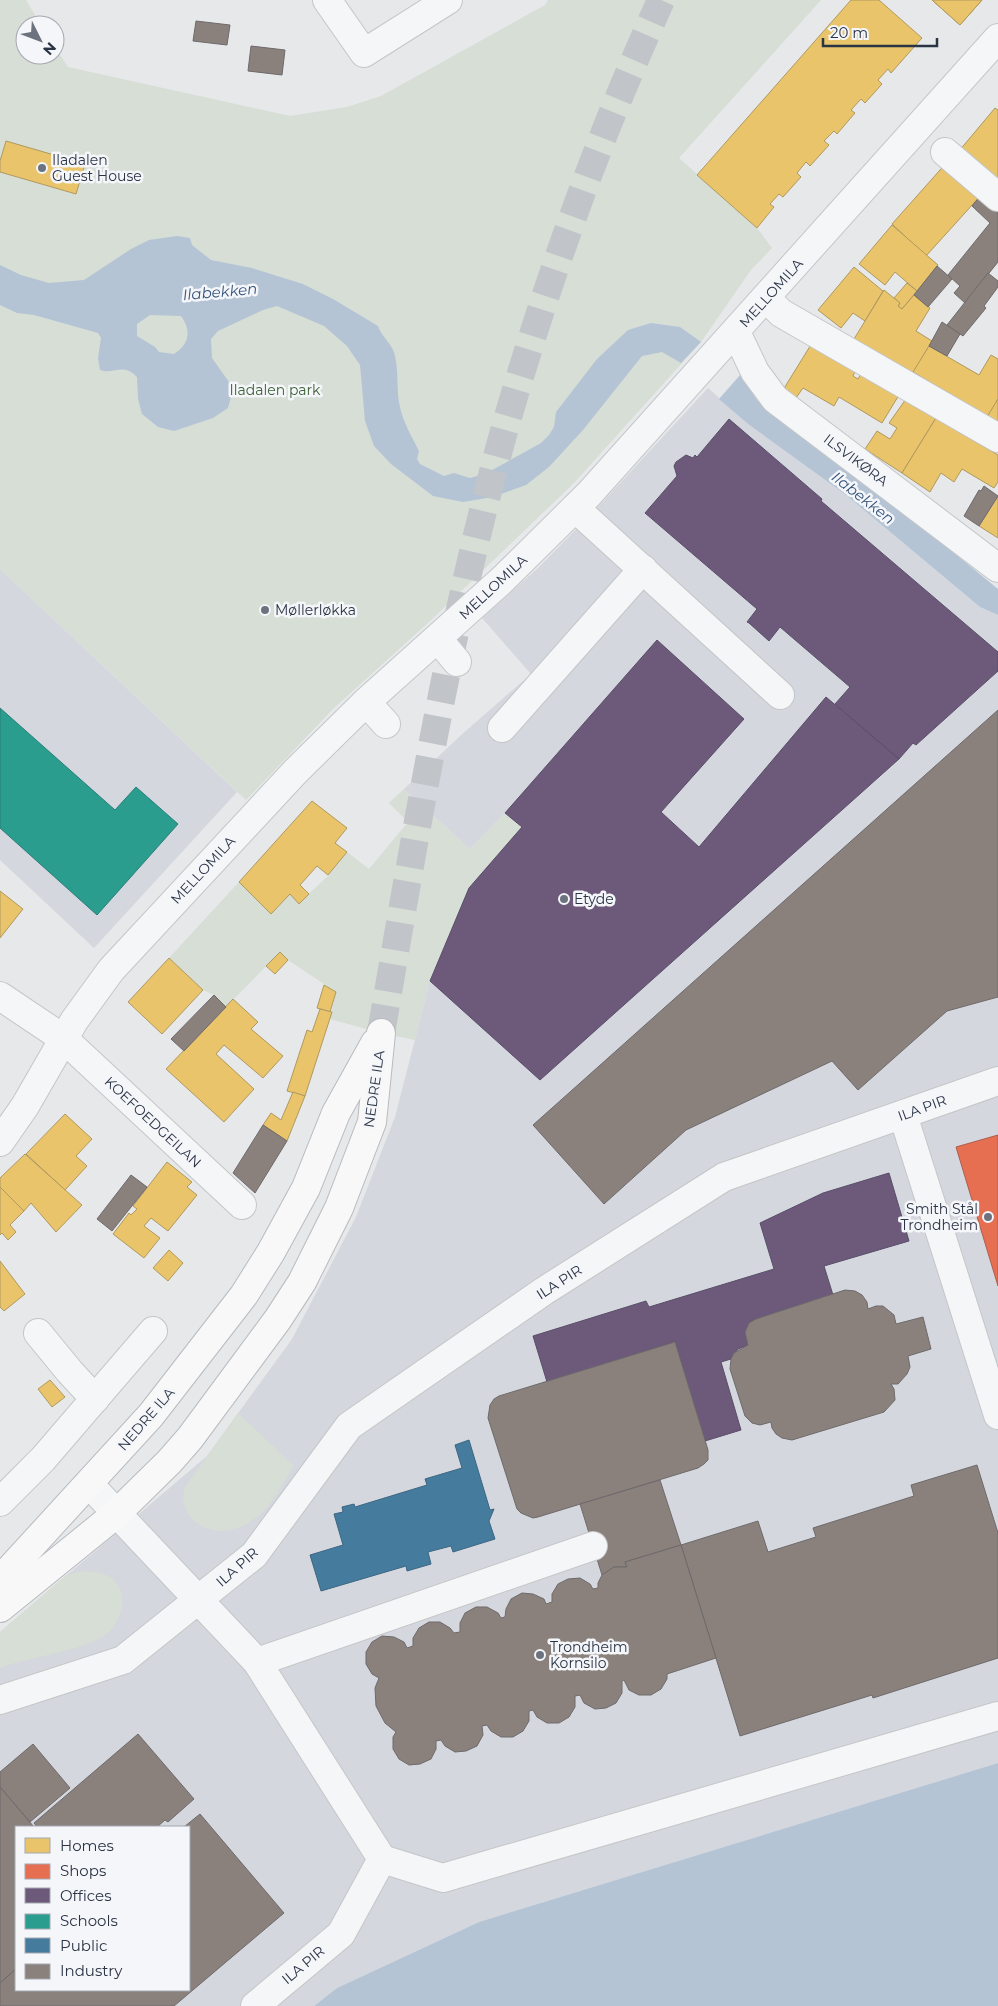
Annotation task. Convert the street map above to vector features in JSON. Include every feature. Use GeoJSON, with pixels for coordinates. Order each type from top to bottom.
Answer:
{"type":"FeatureCollection","features":[{"type":"Feature","properties":{"kind":"highway","name":"NEDRE ILA"},"geometry":{"type":"LineString","coordinates":[[89,1484],[151,1415],[244,1295],[271,1252],[306,1188],[336,1113],[381,1033],[372,1122],[339,1208],[302,1282],[278,1319],[190,1438],[116,1514]]}},
{"type":"Feature","properties":{"kind":"highway"},"geometry":{"type":"LineString","coordinates":[[0,1580],[89,1484]]}},
{"type":"Feature","properties":{"kind":"highway"},"geometry":{"type":"LineString","coordinates":[[0,1608],[116,1514]]}},
{"type":"Feature","properties":{"kind":"street"},"geometry":{"type":"LineString","coordinates":[[328,0],[364,53],[448,0]]}},
{"type":"Feature","properties":{"kind":"street","name":"MELLOMILA"},"geometry":{"type":"LineString","coordinates":[[0,1141],[25,1106],[74,1021],[111,970],[274,793],[366,702],[502,580],[575,508],[736,332],[998,38]]}},
{"type":"Feature","properties":{"kind":"street"},"geometry":{"type":"LineString","coordinates":[[945,152],[998,197]]}},
{"type":"Feature","properties":{"kind":"street"},"geometry":{"type":"LineString","coordinates":[[766,298],[781,313],[998,438]]}},
{"type":"Feature","properties":{"kind":"street","name":"ILSVIKØRA"},"geometry":{"type":"LineString","coordinates":[[736,332],[755,372],[775,399],[998,568]]}},
{"type":"Feature","properties":{"kind":"street"},"geometry":{"type":"LineString","coordinates":[[575,508],[780,695]]}},
{"type":"Feature","properties":{"kind":"street"},"geometry":{"type":"LineString","coordinates":[[502,728],[643,569]]}},
{"type":"Feature","properties":{"kind":"street"},"geometry":{"type":"LineString","coordinates":[[438,639],[457,662]]}},
{"type":"Feature","properties":{"kind":"street"},"geometry":{"type":"LineString","coordinates":[[366,702],[386,724]]}},
{"type":"Feature","properties":{"kind":"street","name":"KOEFOEDGEILAN"},"geometry":{"type":"LineString","coordinates":[[0,996],[64,1039],[242,1205]]}},
{"type":"Feature","properties":{"kind":"street","name":"ILA PIR"},"geometry":{"type":"LineString","coordinates":[[0,1700],[123,1660],[254,1555],[349,1426],[544,1292],[724,1178],[998,1081]]}},
{"type":"Feature","properties":{"kind":"street"},"geometry":{"type":"LineString","coordinates":[[903,1115],[998,1415]]}},
{"type":"Feature","properties":{"kind":"street"},"geometry":{"type":"LineString","coordinates":[[0,1502],[43,1459],[153,1331]]}},
{"type":"Feature","properties":{"kind":"street"},"geometry":{"type":"LineString","coordinates":[[38,1333],[95,1399]]}},
{"type":"Feature","properties":{"kind":"street"},"geometry":{"type":"LineString","coordinates":[[89,1484],[257,1662],[382,1859],[444,1878],[998,1716]]}},
{"type":"Feature","properties":{"kind":"street"},"geometry":{"type":"LineString","coordinates":[[257,1662],[593,1546]]}},
{"type":"Feature","properties":{"kind":"street","name":"ILA PIR"},"geometry":{"type":"LineString","coordinates":[[255,2006],[341,1934],[382,1859]]}},
{"type":"Feature","properties":{"kind":"shaded area"},"geometry":{"type":"Polygon","coordinates":[[[708,388],[748,424],[846,495],[980,607],[998,615],[998,1763],[479,1922],[337,1988],[314,2006],[0,2006],[0,1632],[207,1456],[292,1339],[356,1217],[395,1117],[430,981],[469,888],[487,866],[505,813],[470,849],[404,789],[460,736],[531,674],[482,618],[538,568],[596,509],[708,388]]]}},
{"type":"Feature","properties":{"kind":"shaded area"},"geometry":{"type":"Polygon","coordinates":[[[0,569],[237,792],[94,948],[0,860],[0,569]]]}},
{"type":"Feature","properties":{"kind":"green space","name":"Iladalen park"},"geometry":{"type":"Polygon","coordinates":[[[0,0],[26,0],[35,15],[15,15],[15,65],[65,65],[65,62],[68,67],[290,116],[347,107],[381,96],[545,5],[548,0],[821,0],[679,158],[757,228],[772,248],[751,270],[701,342],[574,483],[430,621],[334,708],[246,800],[0,569],[0,0]]]}},
{"type":"Feature","properties":{"kind":"green space"},"geometry":{"type":"Polygon","coordinates":[[[404,789],[470,849],[505,813],[522,827],[469,888],[430,981],[415,1040],[330,1019],[336,992],[288,960],[280,952],[226,1007],[214,995],[203,990],[169,958],[239,882],[271,914],[290,894],[299,903],[328,876],[347,852],[369,869],[408,822],[389,803],[404,789]]]}},
{"type":"Feature","properties":{"kind":"green space"},"geometry":{"type":"Polygon","coordinates":[[[238,1413],[294,1466],[270,1504],[254,1520],[229,1530],[211,1530],[203,1527],[188,1514],[184,1505],[185,1487],[238,1413]]]}},
{"type":"Feature","properties":{"kind":"green space"},"geometry":{"type":"Polygon","coordinates":[[[82,1571],[105,1574],[115,1581],[120,1588],[122,1595],[121,1611],[109,1632],[88,1644],[0,1668],[0,1632],[65,1576],[82,1571]]]}},
{"type":"Feature","properties":{"kind":"water","name":"Ilabekken"},"geometry":{"type":"Polygon","coordinates":[[[177,236],[190,238],[192,245],[211,260],[252,268],[303,284],[333,299],[378,326],[394,352],[401,413],[419,451],[417,459],[420,464],[444,476],[454,473],[470,478],[485,474],[541,443],[554,427],[556,412],[597,359],[628,330],[651,323],[680,327],[701,342],[681,363],[662,352],[642,356],[583,430],[549,467],[526,485],[493,497],[463,502],[433,496],[391,464],[374,446],[365,421],[360,365],[347,346],[324,326],[277,306],[263,310],[218,331],[211,339],[212,358],[229,382],[231,397],[228,408],[213,418],[174,431],[158,427],[142,414],[138,399],[137,377],[127,370],[100,370],[98,358],[101,338],[98,333],[34,315],[17,313],[0,305],[0,265],[21,275],[49,283],[84,280],[131,249],[149,240],[177,236]],[[150,315],[137,324],[137,336],[155,347],[159,352],[174,354],[186,342],[188,332],[181,316],[150,315]]]}},
{"type":"Feature","properties":{"kind":"water","name":"Ilabekken"},"geometry":{"type":"Polygon","coordinates":[[[741,374],[757,400],[881,493],[998,589],[998,615],[980,607],[846,495],[748,424],[719,399],[741,374]]]}},
{"type":"Feature","properties":{"kind":"water"},"geometry":{"type":"Polygon","coordinates":[[[998,1763],[998,2006],[314,2006],[337,1988],[479,1922],[998,1763]]]}},
{"type":"Feature","properties":{"kind":"building: Homes"},"geometry":{"type":"Polygon","coordinates":[[[851,0],[879,0],[922,38],[891,73],[888,69],[878,80],[882,84],[865,103],[861,99],[851,110],[855,113],[837,134],[834,131],[824,141],[829,145],[810,166],[806,162],[797,173],[801,177],[783,197],[779,194],[770,204],[774,207],[757,228],[697,175],[851,0]]]}},
{"type":"Feature","properties":{"kind":"building: Homes"},"geometry":{"type":"Polygon","coordinates":[[[932,0],[982,0],[960,25],[932,0]]]}},
{"type":"Feature","properties":{"kind":"building: Homes"},"geometry":{"type":"Polygon","coordinates":[[[932,0],[982,0],[960,25],[932,0]]]}},
{"type":"Feature","properties":{"kind":"building: Homes"},"geometry":{"type":"Polygon","coordinates":[[[995,108],[998,110],[998,185],[959,151],[995,108]]]}},
{"type":"Feature","properties":{"kind":"building: Homes","name":"Iladalen Guest House"},"geometry":{"type":"Polygon","coordinates":[[[6,141],[85,164],[76,194],[0,172],[0,161],[6,141]]]}},
{"type":"Feature","properties":{"kind":"building: Homes"},"geometry":{"type":"Polygon","coordinates":[[[948,161],[983,193],[926,256],[892,224],[948,161]]]}},
{"type":"Feature","properties":{"kind":"building: Homes"},"geometry":{"type":"Polygon","coordinates":[[[892,225],[938,265],[917,291],[895,272],[885,285],[859,264],[892,225]]]}},
{"type":"Feature","properties":{"kind":"building: Homes"},"geometry":{"type":"Polygon","coordinates":[[[854,267],[883,291],[865,321],[853,313],[841,328],[818,310],[854,267]]]}},
{"type":"Feature","properties":{"kind":"building: Homes"},"geometry":{"type":"Polygon","coordinates":[[[907,283],[917,291],[902,309],[898,306],[900,303],[894,298],[907,283]]]}},
{"type":"Feature","properties":{"kind":"building: Homes"},"geometry":{"type":"Polygon","coordinates":[[[884,290],[900,303],[898,306],[902,309],[914,295],[930,308],[916,331],[932,341],[913,373],[854,339],[884,290]]]}},
{"type":"Feature","properties":{"kind":"building: Homes"},"geometry":{"type":"Polygon","coordinates":[[[812,343],[856,369],[853,376],[858,379],[862,372],[899,395],[882,423],[839,397],[834,406],[803,388],[796,398],[783,390],[812,343]]]}},
{"type":"Feature","properties":{"kind":"building: Homes"},"geometry":{"type":"Polygon","coordinates":[[[929,346],[979,375],[991,355],[998,359],[998,399],[988,417],[913,372],[929,346]]]}},
{"type":"Feature","properties":{"kind":"building: Homes"},"geometry":{"type":"Polygon","coordinates":[[[906,399],[936,418],[902,473],[865,449],[877,431],[890,439],[897,428],[889,423],[906,399]]]}},
{"type":"Feature","properties":{"kind":"building: Homes"},"geometry":{"type":"Polygon","coordinates":[[[998,399],[998,424],[987,417],[998,399]]]}},
{"type":"Feature","properties":{"kind":"building: Homes"},"geometry":{"type":"Polygon","coordinates":[[[936,418],[998,455],[998,482],[994,488],[962,469],[954,482],[941,473],[930,492],[902,473],[936,418]]]}},
{"type":"Feature","properties":{"kind":"building: Homes"},"geometry":{"type":"Polygon","coordinates":[[[998,496],[998,538],[979,526],[998,496]]]}},
{"type":"Feature","properties":{"kind":"building: Homes"},"geometry":{"type":"Polygon","coordinates":[[[312,801],[347,828],[335,843],[347,852],[328,875],[317,866],[300,885],[309,894],[299,904],[290,894],[271,914],[239,882],[312,801]]]}},
{"type":"Feature","properties":{"kind":"building: Homes"},"geometry":{"type":"Polygon","coordinates":[[[0,891],[23,909],[0,938],[0,891]]]}},
{"type":"Feature","properties":{"kind":"building: Homes"},"geometry":{"type":"Polygon","coordinates":[[[280,952],[288,960],[275,974],[266,966],[280,952]]]}},
{"type":"Feature","properties":{"kind":"building: Homes"},"geometry":{"type":"Polygon","coordinates":[[[169,958],[203,990],[162,1034],[128,1002],[169,958]]]}},
{"type":"Feature","properties":{"kind":"building: Homes"},"geometry":{"type":"Polygon","coordinates":[[[324,985],[336,992],[330,1012],[317,1008],[324,985]]]}},
{"type":"Feature","properties":{"kind":"building: Homes"},"geometry":{"type":"Polygon","coordinates":[[[233,999],[258,1022],[251,1029],[283,1056],[263,1078],[224,1045],[216,1054],[254,1089],[224,1122],[166,1069],[233,999]]]}},
{"type":"Feature","properties":{"kind":"building: Homes"},"geometry":{"type":"Polygon","coordinates":[[[320,1009],[332,1012],[305,1096],[287,1091],[307,1030],[312,1032],[320,1009]]]}},
{"type":"Feature","properties":{"kind":"building: Homes"},"geometry":{"type":"Polygon","coordinates":[[[293,1092],[305,1096],[287,1141],[263,1125],[271,1113],[281,1120],[293,1092]]]}},
{"type":"Feature","properties":{"kind":"building: Homes"},"geometry":{"type":"Polygon","coordinates":[[[65,1114],[92,1139],[76,1156],[87,1166],[65,1190],[26,1154],[65,1114]]]}},
{"type":"Feature","properties":{"kind":"building: Homes"},"geometry":{"type":"Polygon","coordinates":[[[25,1154],[82,1205],[56,1232],[31,1203],[24,1211],[0,1187],[0,1178],[25,1154]]]}},
{"type":"Feature","properties":{"kind":"building: Homes"},"geometry":{"type":"Polygon","coordinates":[[[167,1162],[192,1182],[187,1187],[197,1195],[168,1231],[151,1218],[144,1226],[160,1238],[144,1258],[113,1234],[129,1213],[131,1215],[137,1209],[133,1206],[167,1162]]]}},
{"type":"Feature","properties":{"kind":"building: Homes"},"geometry":{"type":"Polygon","coordinates":[[[0,1187],[24,1211],[10,1225],[16,1232],[8,1240],[2,1233],[0,1235],[0,1187]]]}},
{"type":"Feature","properties":{"kind":"building: Homes"},"geometry":{"type":"Polygon","coordinates":[[[169,1250],[183,1263],[168,1281],[153,1268],[169,1250]]]}},
{"type":"Feature","properties":{"kind":"building: Homes"},"geometry":{"type":"Polygon","coordinates":[[[0,1261],[25,1294],[4,1311],[0,1307],[0,1261]]]}},
{"type":"Feature","properties":{"kind":"building: Homes"},"geometry":{"type":"Polygon","coordinates":[[[50,1380],[65,1397],[52,1407],[38,1389],[50,1380]]]}},
{"type":"Feature","properties":{"kind":"building: Shops","name":"Smith Stål Trondheim"},"geometry":{"type":"Polygon","coordinates":[[[998,1135],[998,1286],[956,1147],[998,1135]]]}},
{"type":"Feature","properties":{"kind":"building: Offices"},"geometry":{"type":"Polygon","coordinates":[[[729,419],[822,499],[821,501],[998,652],[998,671],[916,745],[913,743],[899,759],[835,704],[850,687],[780,627],[769,641],[747,622],[757,609],[645,513],[677,476],[674,466],[676,462],[686,455],[693,458],[695,455],[697,457],[729,419]]]}},
{"type":"Feature","properties":{"kind":"building: Offices"},"geometry":{"type":"Polygon","coordinates":[[[657,640],[744,719],[661,812],[699,847],[826,697],[899,759],[540,1080],[430,981],[469,888],[522,827],[505,813],[657,640]]]}},
{"type":"Feature","properties":{"kind":"building: Offices"},"geometry":{"type":"Polygon","coordinates":[[[889,1173],[909,1241],[824,1266],[833,1295],[753,1320],[745,1332],[748,1345],[738,1349],[731,1359],[721,1362],[741,1430],[705,1441],[675,1342],[547,1382],[533,1336],[646,1301],[649,1307],[774,1269],[760,1223],[823,1193],[889,1173]]]}},
{"type":"Feature","properties":{"kind":"building: Schools"},"geometry":{"type":"Polygon","coordinates":[[[0,708],[115,810],[136,787],[178,824],[97,915],[0,828],[0,708]]]}},
{"type":"Feature","properties":{"kind":"building: Public"},"geometry":{"type":"Polygon","coordinates":[[[469,1440],[490,1510],[494,1509],[489,1521],[495,1539],[453,1552],[451,1546],[428,1552],[431,1564],[407,1571],[406,1566],[321,1591],[310,1555],[343,1545],[334,1514],[343,1512],[342,1507],[354,1504],[355,1507],[427,1485],[425,1479],[462,1468],[455,1445],[469,1440]]]}},
{"type":"Feature","properties":{"kind":"building: Industry"},"geometry":{"type":"Polygon","coordinates":[[[196,21],[230,25],[227,45],[193,41],[196,21]]]}},
{"type":"Feature","properties":{"kind":"building: Industry"},"geometry":{"type":"Polygon","coordinates":[[[251,46],[285,50],[282,75],[248,71],[251,46]]]}},
{"type":"Feature","properties":{"kind":"building: Industry"},"geometry":{"type":"Polygon","coordinates":[[[981,195],[998,210],[998,262],[965,303],[954,293],[960,286],[948,275],[990,223],[972,206],[981,195]]]}},
{"type":"Feature","properties":{"kind":"building: Industry"},"geometry":{"type":"Polygon","coordinates":[[[937,266],[952,279],[928,307],[914,295],[937,266]]]}},
{"type":"Feature","properties":{"kind":"building: Industry"},"geometry":{"type":"Polygon","coordinates":[[[988,273],[998,281],[998,287],[984,306],[986,308],[963,336],[947,325],[988,273]]]}},
{"type":"Feature","properties":{"kind":"building: Industry"},"geometry":{"type":"Polygon","coordinates":[[[942,322],[960,334],[947,356],[929,346],[942,322]]]}},
{"type":"Feature","properties":{"kind":"building: Industry"},"geometry":{"type":"Polygon","coordinates":[[[984,486],[998,496],[979,526],[964,516],[979,490],[981,491],[984,486]]]}},
{"type":"Feature","properties":{"kind":"building: Industry"},"geometry":{"type":"Polygon","coordinates":[[[998,710],[998,997],[947,1011],[858,1090],[832,1061],[686,1130],[604,1204],[533,1125],[998,710]]]}},
{"type":"Feature","properties":{"kind":"building: Industry"},"geometry":{"type":"Polygon","coordinates":[[[214,995],[226,1007],[184,1051],[171,1039],[214,995]]]}},
{"type":"Feature","properties":{"kind":"building: Industry"},"geometry":{"type":"Polygon","coordinates":[[[263,1125],[287,1141],[255,1193],[233,1173],[263,1125]]]}},
{"type":"Feature","properties":{"kind":"building: Industry"},"geometry":{"type":"Polygon","coordinates":[[[131,1175],[147,1187],[112,1231],[97,1219],[131,1175]]]}},
{"type":"Feature","properties":{"kind":"building: Industry"},"geometry":{"type":"Polygon","coordinates":[[[845,1290],[855,1291],[862,1295],[867,1302],[868,1309],[883,1306],[894,1315],[896,1324],[923,1317],[931,1349],[908,1356],[910,1367],[907,1374],[898,1384],[891,1384],[894,1389],[895,1400],[884,1412],[792,1440],[782,1438],[776,1434],[771,1422],[760,1425],[752,1423],[745,1416],[730,1369],[734,1353],[748,1345],[745,1332],[749,1323],[756,1319],[845,1290]]]}},
{"type":"Feature","properties":{"kind":"building: Industry"},"geometry":{"type":"Polygon","coordinates":[[[675,1342],[708,1450],[708,1460],[698,1468],[538,1517],[533,1518],[521,1513],[517,1509],[488,1418],[490,1405],[494,1399],[675,1342]]]}},
{"type":"Feature","properties":{"kind":"building: Industry"},"geometry":{"type":"Polygon","coordinates":[[[977,1465],[998,1533],[998,1658],[873,1698],[872,1695],[740,1736],[681,1545],[758,1521],[768,1552],[816,1537],[813,1528],[914,1496],[911,1485],[977,1465]]]}},
{"type":"Feature","properties":{"kind":"building: Industry"},"geometry":{"type":"Polygon","coordinates":[[[660,1480],[681,1545],[625,1562],[627,1567],[614,1567],[602,1575],[580,1504],[660,1480]]]}},
{"type":"Feature","properties":{"kind":"building: Industry","name":"Trondheim Kornsilo"},"geometry":{"type":"Polygon","coordinates":[[[681,1545],[716,1658],[667,1674],[667,1679],[661,1689],[651,1695],[639,1695],[629,1690],[624,1680],[622,1681],[622,1693],[616,1703],[606,1708],[595,1709],[584,1703],[580,1695],[575,1696],[575,1707],[569,1717],[559,1723],[547,1723],[537,1717],[533,1710],[529,1711],[529,1721],[523,1731],[513,1737],[501,1737],[491,1731],[487,1725],[482,1726],[483,1735],[477,1746],[466,1751],[455,1752],[445,1746],[441,1740],[436,1741],[436,1749],[431,1759],[420,1764],[409,1765],[399,1759],[393,1749],[393,1737],[396,1732],[385,1723],[376,1706],[375,1688],[379,1678],[372,1674],[366,1664],[366,1652],[372,1642],[382,1636],[394,1637],[404,1642],[407,1648],[413,1646],[413,1638],[419,1628],[429,1622],[440,1622],[454,1633],[460,1632],[460,1623],[465,1613],[476,1607],[487,1607],[498,1613],[501,1618],[505,1617],[506,1609],[511,1599],[522,1593],[533,1594],[544,1599],[546,1604],[552,1602],[552,1594],[558,1584],[568,1579],[580,1578],[590,1584],[593,1589],[598,1588],[602,1575],[614,1567],[627,1567],[625,1562],[681,1545]]]}},
{"type":"Feature","properties":{"kind":"building: Industry"},"geometry":{"type":"Polygon","coordinates":[[[138,1734],[194,1799],[168,1822],[165,1820],[158,1826],[36,1826],[34,1823],[138,1734]]]}},
{"type":"Feature","properties":{"kind":"building: Industry"},"geometry":{"type":"Polygon","coordinates":[[[33,1744],[70,1788],[30,1822],[0,1787],[0,1772],[33,1744]]]}},
{"type":"Feature","properties":{"kind":"building: Industry"},"geometry":{"type":"Polygon","coordinates":[[[0,1787],[33,1826],[15,1826],[15,1970],[0,1983],[0,1787]]]}},
{"type":"Feature","properties":{"kind":"building: Industry"},"geometry":{"type":"Polygon","coordinates":[[[200,1814],[284,1913],[174,2006],[0,2006],[0,1983],[15,1970],[15,1991],[190,1991],[190,1826],[185,1826],[200,1814]]]}},
{"type":"Feature","properties":{"kind":"tunnel"},"geometry":{"type":"LineString","coordinates":[[381,1033],[450,655],[484,505],[504,431],[564,241],[612,113],[661,0]]}},
{"type":"Feature","properties":{"kind":"place","name":"Iladalen Guest House"},"geometry":{"type":"Point","coordinates":[42,168]}},
{"type":"Feature","properties":{"kind":"place","name":"Møllerløkka"},"geometry":{"type":"Point","coordinates":[265,610]}},
{"type":"Feature","properties":{"kind":"place","name":"Etyde"},"geometry":{"type":"Point","coordinates":[564,899]}},
{"type":"Feature","properties":{"kind":"place","name":"Smith Stål Trondheim"},"geometry":{"type":"Point","coordinates":[988,1217]}},
{"type":"Feature","properties":{"kind":"place","name":"Trondheim Kornsilo"},"geometry":{"type":"Point","coordinates":[540,1655]}}]}
